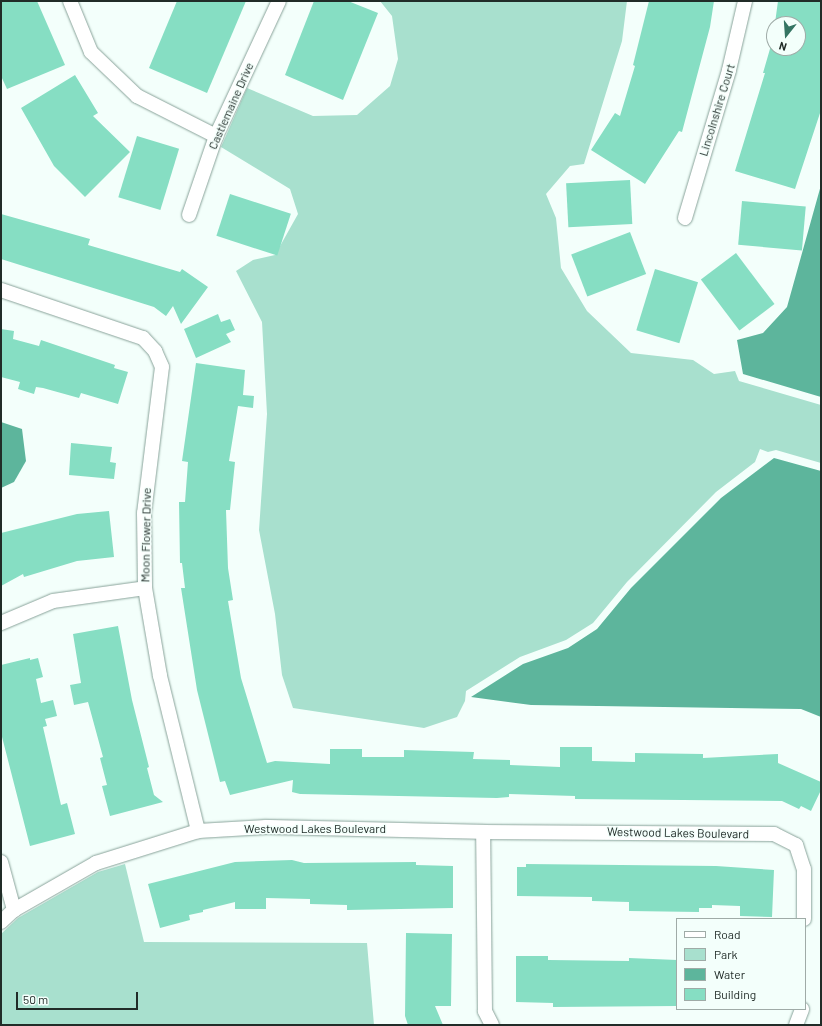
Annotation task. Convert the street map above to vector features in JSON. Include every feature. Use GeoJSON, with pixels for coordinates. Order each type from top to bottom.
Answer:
{"type":"FeatureCollection","features":[{"type":"Feature","properties":{"kind":"street"},"geometry":{"type":"LineString","coordinates":[[70,1],[91,52],[137,96],[216,136]]}},
{"type":"Feature","properties":{"kind":"street","name":"Castlemaine Drive"},"geometry":{"type":"LineString","coordinates":[[189,215],[216,136],[279,1]]}},
{"type":"Feature","properties":{"kind":"street","name":"Lincolnshire Court"},"geometry":{"type":"LineString","coordinates":[[685,218],[729,70],[745,1]]}},
{"type":"Feature","properties":{"kind":"street","name":"Moon Flower Drive"},"geometry":{"type":"LineString","coordinates":[[2,291],[143,338],[155,351],[162,367],[144,514],[145,588],[160,676],[198,831]]}},
{"type":"Feature","properties":{"kind":"street"},"geometry":{"type":"LineString","coordinates":[[1,622],[53,601],[145,588]]}},
{"type":"Feature","properties":{"kind":"street","name":"Westwood Lakes Boulevard"},"geometry":{"type":"LineString","coordinates":[[1,922],[14,910],[96,863],[198,831],[266,827],[483,832],[774,834],[796,845],[804,869],[804,918]]}},
{"type":"Feature","properties":{"kind":"street"},"geometry":{"type":"LineString","coordinates":[[483,832],[485,1011],[492,1025]]}},
{"type":"Feature","properties":{"kind":"street"},"geometry":{"type":"LineString","coordinates":[[1,862],[14,910]]}},
{"type":"Feature","properties":{"kind":"street"},"geometry":{"type":"LineString","coordinates":[[796,1025],[802,1010]]}},
{"type":"Feature","properties":{"kind":"green space"},"geometry":{"type":"Polygon","coordinates":[[[380,1],[627,1],[622,41],[584,164],[570,166],[546,194],[556,218],[561,268],[587,311],[631,353],[693,360],[714,374],[735,371],[739,381],[821,405],[821,463],[776,450],[768,452],[760,449],[755,462],[716,492],[627,582],[593,623],[566,640],[520,657],[466,691],[465,701],[457,717],[424,728],[293,708],[282,675],[275,614],[259,530],[267,414],[262,322],[236,271],[253,260],[275,255],[298,214],[290,189],[221,147],[247,88],[313,116],[357,115],[390,86],[398,59],[392,16],[380,1]]]}},
{"type":"Feature","properties":{"kind":"green space"},"geometry":{"type":"Polygon","coordinates":[[[125,864],[144,942],[367,943],[374,1025],[1,1025],[1,934],[18,918],[98,872],[125,864]]]}},
{"type":"Feature","properties":{"kind":"water"},"geometry":{"type":"Polygon","coordinates":[[[821,185],[821,397],[743,374],[737,340],[763,333],[787,307],[821,185]]]}},
{"type":"Feature","properties":{"kind":"water"},"geometry":{"type":"Polygon","coordinates":[[[1,422],[22,429],[26,461],[14,482],[1,488],[1,422]]]}},
{"type":"Feature","properties":{"kind":"water"},"geometry":{"type":"Polygon","coordinates":[[[774,458],[821,471],[821,717],[801,709],[531,705],[471,697],[523,664],[568,648],[597,629],[631,588],[721,498],[774,458]]]}},
{"type":"Feature","properties":{"kind":"building"},"geometry":{"type":"Polygon","coordinates":[[[1,1],[37,1],[65,65],[7,89],[1,76],[1,1]]]}},
{"type":"Feature","properties":{"kind":"building"},"geometry":{"type":"Polygon","coordinates":[[[177,1],[246,1],[207,93],[149,68],[177,1]]]}},
{"type":"Feature","properties":{"kind":"building"},"geometry":{"type":"Polygon","coordinates":[[[314,1],[348,1],[378,13],[343,100],[285,75],[314,1]]]}},
{"type":"Feature","properties":{"kind":"building"},"geometry":{"type":"Polygon","coordinates":[[[649,1],[714,1],[710,27],[682,132],[679,131],[645,184],[591,150],[615,113],[620,116],[635,66],[633,65],[649,1]]]}},
{"type":"Feature","properties":{"kind":"building"},"geometry":{"type":"Polygon","coordinates":[[[778,1],[821,1],[821,110],[795,189],[735,171],[765,73],[763,73],[768,56],[806,56],[806,16],[776,16],[778,1]]]}},
{"type":"Feature","properties":{"kind":"building"},"geometry":{"type":"Polygon","coordinates":[[[75,75],[98,113],[93,116],[130,152],[85,197],[54,166],[21,108],[75,75]]]}},
{"type":"Feature","properties":{"kind":"building"},"geometry":{"type":"Polygon","coordinates":[[[137,136],[179,149],[160,210],[118,197],[137,136]]]}},
{"type":"Feature","properties":{"kind":"building"},"geometry":{"type":"Polygon","coordinates":[[[630,180],[632,224],[568,227],[566,183],[630,180]]]}},
{"type":"Feature","properties":{"kind":"building"},"geometry":{"type":"Polygon","coordinates":[[[230,194],[291,214],[277,256],[216,236],[230,194]]]}},
{"type":"Feature","properties":{"kind":"building"},"geometry":{"type":"Polygon","coordinates":[[[742,201],[806,207],[802,250],[738,245],[742,201]]]}},
{"type":"Feature","properties":{"kind":"building"},"geometry":{"type":"Polygon","coordinates":[[[1,214],[90,239],[88,245],[180,272],[182,269],[208,287],[181,324],[173,306],[166,316],[154,307],[1,259],[1,214]]]}},
{"type":"Feature","properties":{"kind":"building"},"geometry":{"type":"Polygon","coordinates":[[[630,232],[646,274],[587,297],[571,255],[630,232]]]}},
{"type":"Feature","properties":{"kind":"building"},"geometry":{"type":"Polygon","coordinates":[[[736,253],[775,304],[739,331],[701,279],[736,253]]]}},
{"type":"Feature","properties":{"kind":"building"},"geometry":{"type":"Polygon","coordinates":[[[655,269],[698,282],[679,343],[636,330],[655,269]]]}},
{"type":"Feature","properties":{"kind":"building"},"geometry":{"type":"Polygon","coordinates":[[[218,314],[221,322],[230,319],[235,330],[226,334],[231,342],[196,358],[184,329],[218,314]]]}},
{"type":"Feature","properties":{"kind":"building"},"geometry":{"type":"Polygon","coordinates":[[[1,329],[14,331],[13,339],[39,346],[41,340],[115,365],[114,368],[128,372],[118,404],[81,393],[79,398],[43,388],[36,387],[34,394],[18,389],[20,382],[1,377],[1,329]]]}},
{"type":"Feature","properties":{"kind":"building"},"geometry":{"type":"Polygon","coordinates":[[[196,363],[245,370],[243,395],[254,396],[253,408],[238,406],[229,461],[235,462],[230,510],[226,510],[228,568],[233,600],[228,601],[241,678],[267,763],[275,761],[330,764],[330,749],[362,749],[362,757],[404,757],[404,750],[474,752],[473,759],[510,760],[510,765],[560,767],[560,747],[592,747],[592,761],[635,762],[635,753],[703,754],[703,758],[778,754],[778,763],[821,782],[821,790],[811,811],[801,806],[799,809],[782,801],[575,799],[575,796],[509,794],[509,797],[497,798],[300,794],[292,792],[293,780],[230,795],[225,781],[220,782],[197,690],[181,588],[185,588],[182,563],[180,563],[179,502],[185,502],[188,462],[182,461],[196,363]]]}},
{"type":"Feature","properties":{"kind":"building"},"geometry":{"type":"Polygon","coordinates":[[[71,443],[112,447],[110,462],[116,463],[114,479],[69,475],[71,443]]]}},
{"type":"Feature","properties":{"kind":"building"},"geometry":{"type":"Polygon","coordinates":[[[109,511],[114,557],[77,561],[24,577],[23,574],[1,586],[1,533],[77,514],[109,511]]]}},
{"type":"Feature","properties":{"kind":"building"},"geometry":{"type":"Polygon","coordinates":[[[118,626],[132,700],[149,767],[147,768],[154,795],[163,802],[110,816],[102,786],[107,785],[100,758],[103,757],[88,702],[74,705],[70,685],[81,683],[73,634],[118,626]]]}},
{"type":"Feature","properties":{"kind":"building"},"geometry":{"type":"Polygon","coordinates":[[[30,658],[30,660],[38,658],[43,677],[36,679],[41,703],[53,700],[57,716],[45,719],[47,726],[43,727],[61,805],[67,803],[75,834],[30,846],[1,733],[1,665],[30,658]]]}},
{"type":"Feature","properties":{"kind":"building"},"geometry":{"type":"Polygon","coordinates":[[[292,860],[304,863],[416,862],[416,865],[453,866],[453,908],[347,910],[347,905],[310,904],[310,899],[266,898],[266,909],[235,909],[235,902],[203,910],[203,912],[189,915],[190,920],[160,928],[148,884],[235,862],[292,860]]]}},
{"type":"Feature","properties":{"kind":"building"},"geometry":{"type":"Polygon","coordinates":[[[526,864],[716,866],[774,870],[772,917],[740,916],[740,906],[712,905],[712,908],[699,908],[699,912],[629,911],[629,902],[592,901],[592,897],[517,896],[517,867],[526,867],[526,864]]]}},
{"type":"Feature","properties":{"kind":"building"},"geometry":{"type":"Polygon","coordinates":[[[406,933],[452,934],[451,1006],[435,1006],[443,1025],[408,1025],[405,1016],[406,933]]]}},
{"type":"Feature","properties":{"kind":"building"},"geometry":{"type":"Polygon","coordinates":[[[516,956],[548,956],[548,960],[629,961],[629,958],[676,960],[676,1006],[553,1007],[553,1003],[516,1002],[516,956]]]}}]}
